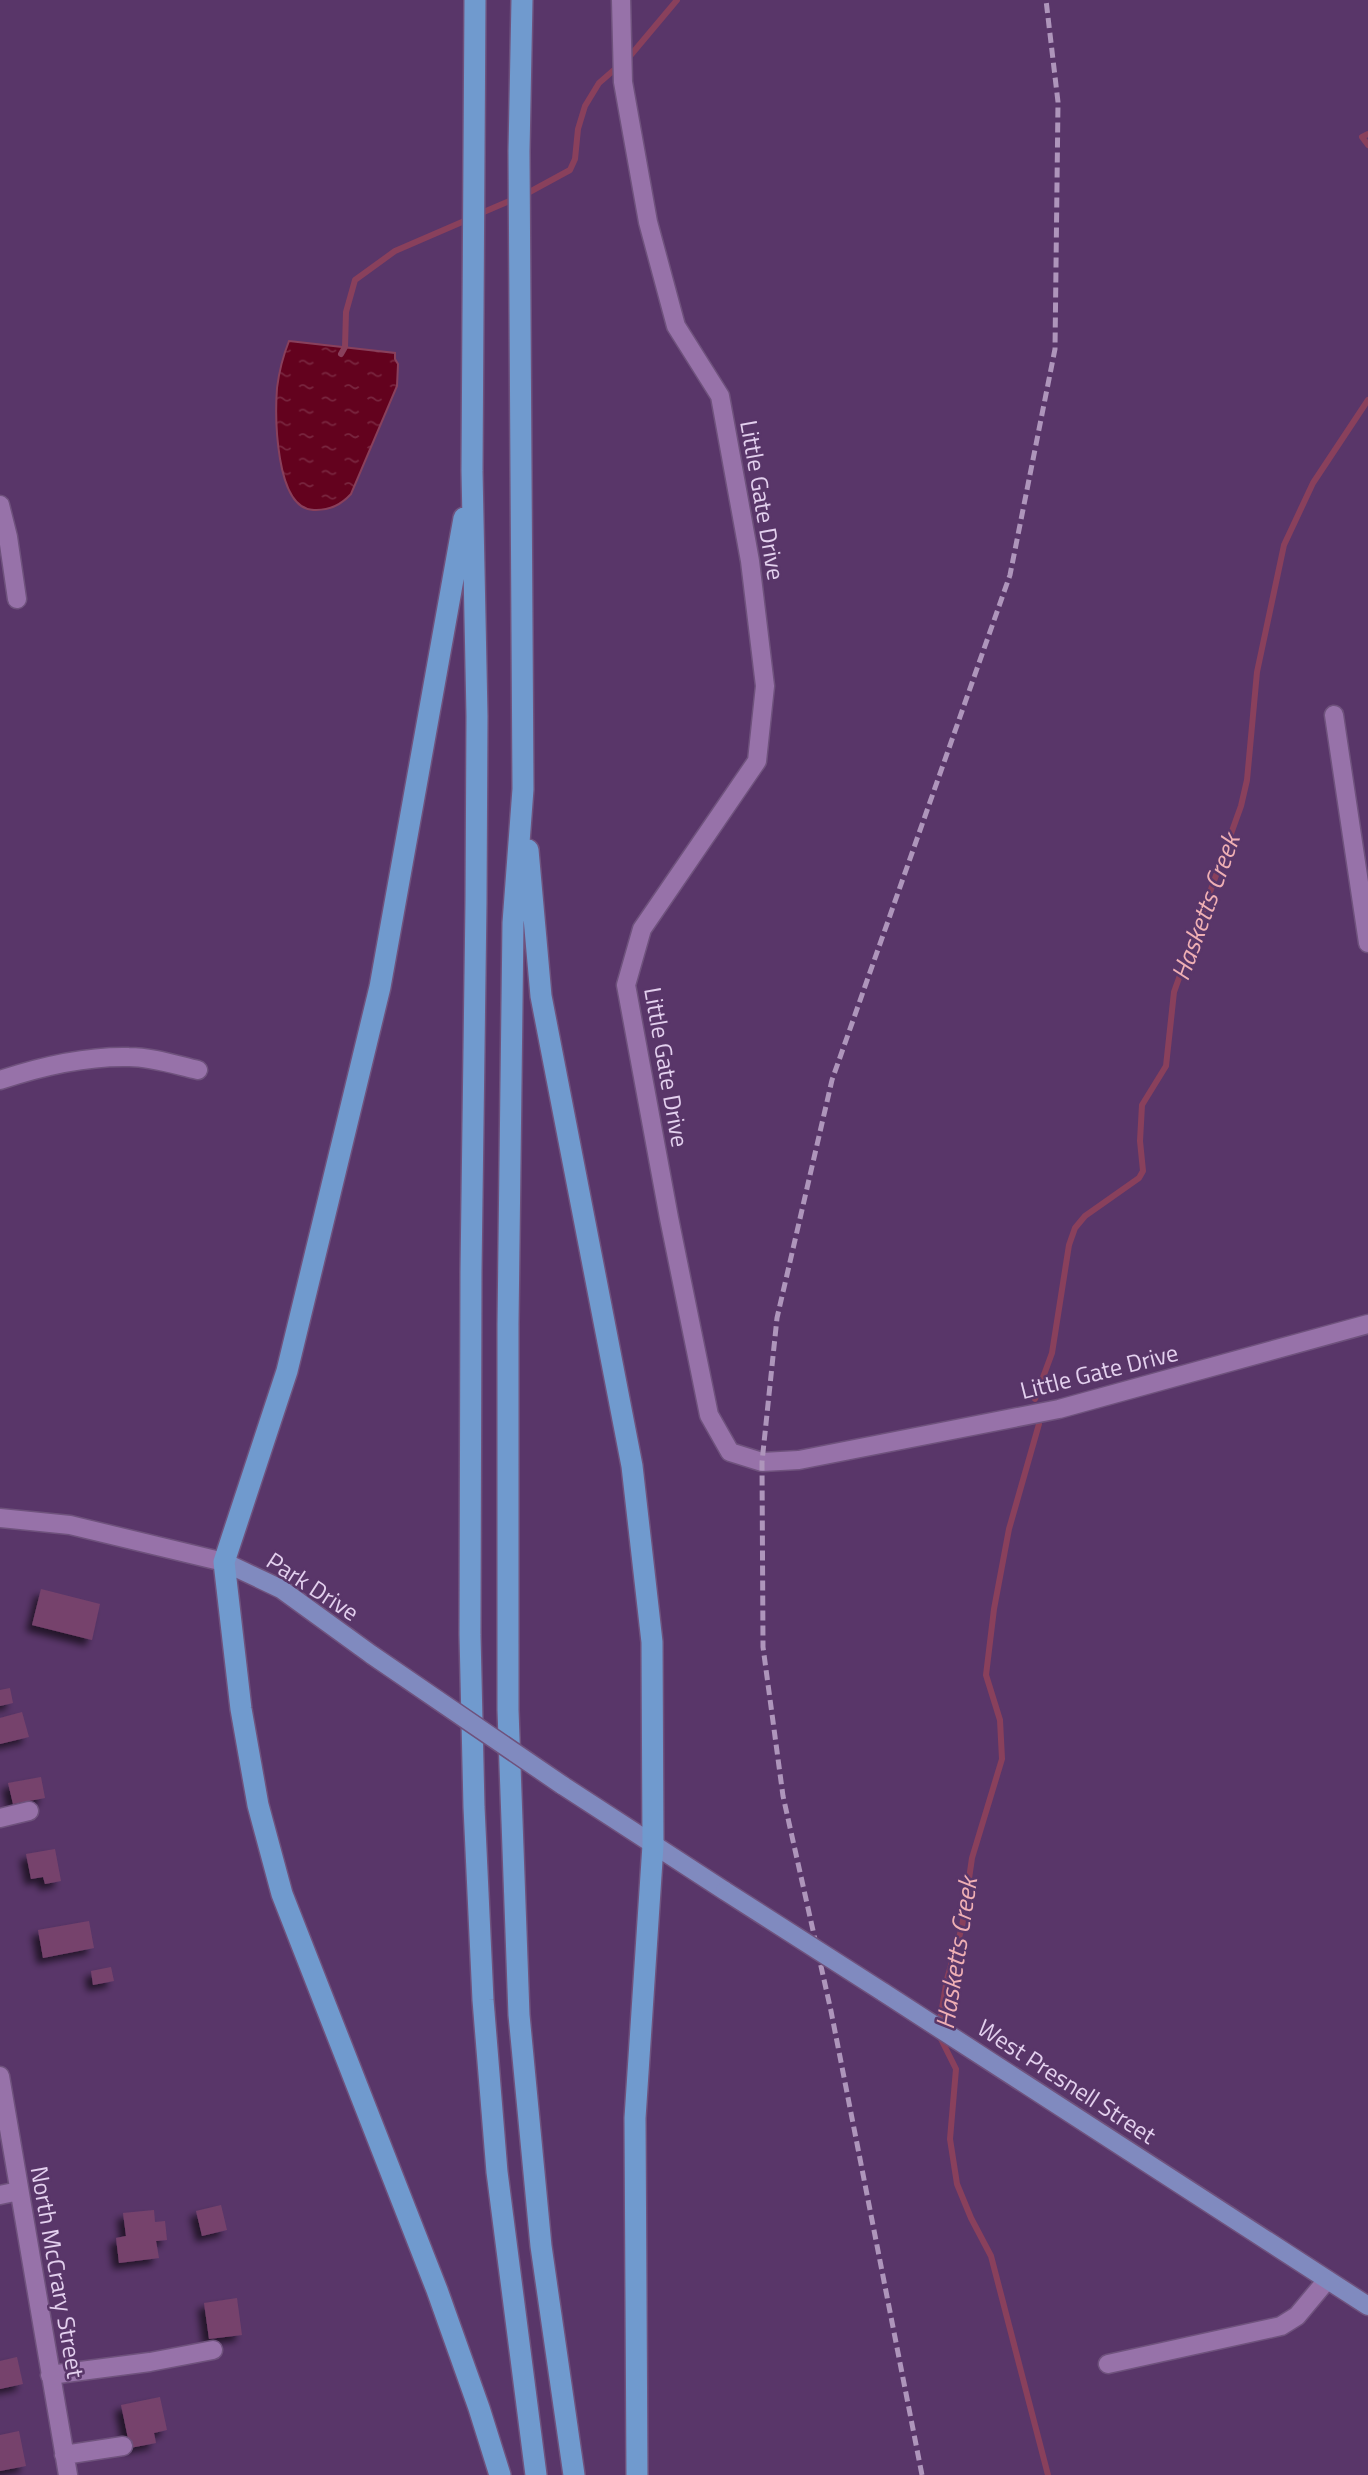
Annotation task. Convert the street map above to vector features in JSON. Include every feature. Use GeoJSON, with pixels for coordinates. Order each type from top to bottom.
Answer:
{"type":"FeatureCollection","features":[{"type":"Feature","properties":{"kind":"highway"},"geometry":{"type":"LineString","coordinates":[[475,0],[472,471],[477,716],[470,1635],[474,1807],[483,2000],[497,2172],[536,2475]]}},
{"type":"Feature","properties":{"kind":"highway"},"geometry":{"type":"LineString","coordinates":[[522,0],[519,151],[523,789],[541,996],[632,1466],[652,1642],[653,1845],[635,2118],[637,2475]]}},
{"type":"Feature","properties":{"kind":"highway"},"geometry":{"type":"LineString","coordinates":[[472,471],[380,988],[287,1371],[224,1562],[241,1709],[258,1805],[282,1894],[437,2290],[500,2475]]}},
{"type":"Feature","properties":{"kind":"highway"},"geometry":{"type":"LineString","coordinates":[[523,789],[513,923],[508,1324],[508,1710],[519,2015],[541,2246],[574,2475]]}},
{"type":"Feature","properties":{"kind":"main road","name":"Park Drive"},"geometry":{"type":"LineString","coordinates":[[224,1562],[281,1589],[562,1785]]}},
{"type":"Feature","properties":{"kind":"main road","name":"West Presnell Street"},"geometry":{"type":"LineString","coordinates":[[562,1785],[1368,2306]]}},
{"type":"Feature","properties":{"kind":"street","name":"Little Gate Drive"},"geometry":{"type":"LineString","coordinates":[[621,0],[623,82],[648,222],[676,326],[720,396],[750,561],[765,686],[757,761],[642,929],[625,985],[709,1415],[730,1452],[762,1462],[799,1460],[1059,1409],[1368,1324]]}},
{"type":"Feature","properties":{"kind":"street"},"geometry":{"type":"LineString","coordinates":[[0,505],[8,537],[17,598]]}},
{"type":"Feature","properties":{"kind":"street"},"geometry":{"type":"LineString","coordinates":[[1334,715],[1368,943]]}},
{"type":"Feature","properties":{"kind":"street"},"geometry":{"type":"LineString","coordinates":[[0,1080],[47,1068],[130,1057],[198,1070]]}},
{"type":"Feature","properties":{"kind":"street","name":"Park Drive"},"geometry":{"type":"LineString","coordinates":[[0,1518],[70,1525],[224,1562]]}},
{"type":"Feature","properties":{"kind":"street"},"geometry":{"type":"LineString","coordinates":[[0,1818],[29,1811]]}},
{"type":"Feature","properties":{"kind":"street","name":"North McCrary Street"},"geometry":{"type":"LineString","coordinates":[[0,2076],[68,2475]]}},
{"type":"Feature","properties":{"kind":"street"},"geometry":{"type":"LineString","coordinates":[[0,2195],[19,2191]]}},
{"type":"Feature","properties":{"kind":"street"},"geometry":{"type":"LineString","coordinates":[[1108,2364],[1281,2326],[1297,2316],[1327,2280]]}},
{"type":"Feature","properties":{"kind":"street"},"geometry":{"type":"LineString","coordinates":[[51,2375],[150,2362],[213,2350]]}},
{"type":"Feature","properties":{"kind":"street"},"geometry":{"type":"LineString","coordinates":[[64,2455],[123,2446]]}},
{"type":"Feature","properties":{"kind":"water"},"geometry":{"type":"Polygon","coordinates":[[[289,341],[395,353],[398,364],[397,386],[351,494],[329,508],[313,510],[300,505],[291,494],[284,478],[277,438],[277,388],[289,341]]]}},
{"type":"Feature","properties":{"kind":"building"},"geometry":{"type":"Polygon","coordinates":[[[41,1589],[100,1604],[92,1640],[32,1625],[41,1589]]]}},
{"type":"Feature","properties":{"kind":"building"},"geometry":{"type":"Polygon","coordinates":[[[10,1688],[13,1703],[0,1706],[0,1690],[10,1688]]]}},
{"type":"Feature","properties":{"kind":"building"},"geometry":{"type":"Polygon","coordinates":[[[22,1712],[29,1737],[0,1744],[0,1718],[22,1712]]]}},
{"type":"Feature","properties":{"kind":"building"},"geometry":{"type":"Polygon","coordinates":[[[41,1777],[45,1798],[13,1804],[8,1783],[41,1777]]]}},
{"type":"Feature","properties":{"kind":"building"},"geometry":{"type":"Polygon","coordinates":[[[55,1849],[61,1881],[45,1884],[43,1877],[31,1879],[26,1854],[55,1849]]]}},
{"type":"Feature","properties":{"kind":"building"},"geometry":{"type":"Polygon","coordinates":[[[89,1921],[94,1948],[43,1958],[38,1930],[89,1921]]]}},
{"type":"Feature","properties":{"kind":"building"},"geometry":{"type":"Polygon","coordinates":[[[111,1967],[114,1981],[93,1985],[91,1971],[111,1967]]]}},
{"type":"Feature","properties":{"kind":"building"},"geometry":{"type":"Polygon","coordinates":[[[221,2205],[227,2230],[202,2236],[196,2211],[221,2205]]]}},
{"type":"Feature","properties":{"kind":"building"},"geometry":{"type":"Polygon","coordinates":[[[154,2210],[155,2222],[165,2221],[167,2240],[156,2241],[159,2258],[119,2263],[116,2238],[126,2236],[123,2213],[154,2210]]]}},
{"type":"Feature","properties":{"kind":"building"},"geometry":{"type":"Polygon","coordinates":[[[237,2298],[242,2335],[209,2339],[204,2303],[237,2298]]]}},
{"type":"Feature","properties":{"kind":"building"},"geometry":{"type":"Polygon","coordinates":[[[17,2357],[23,2384],[0,2389],[0,2361],[17,2357]]]}},
{"type":"Feature","properties":{"kind":"building"},"geometry":{"type":"Polygon","coordinates":[[[160,2397],[167,2430],[154,2433],[156,2443],[130,2448],[121,2405],[160,2397]]]}},
{"type":"Feature","properties":{"kind":"building"},"geometry":{"type":"Polygon","coordinates":[[[19,2431],[26,2466],[0,2471],[0,2435],[19,2431]]]}},
{"type":"Feature","properties":{"kind":"waterway"},"geometry":{"type":"LineString","coordinates":[[524,195],[570,170],[575,159],[578,129],[585,106],[599,83],[630,56],[677,0]]}},
{"type":"Feature","properties":{"kind":"waterway","name":"Hasketts Creek"},"geometry":{"type":"LineString","coordinates":[[1368,134],[1362,137],[1368,145]]}},
{"type":"Feature","properties":{"kind":"waterway"},"geometry":{"type":"LineString","coordinates":[[479,214],[514,199]]}},
{"type":"Feature","properties":{"kind":"waterway"},"geometry":{"type":"LineString","coordinates":[[341,354],[345,347],[346,312],[355,280],[395,251],[469,219]]}},
{"type":"Feature","properties":{"kind":"waterway","name":"Hasketts Creek"},"geometry":{"type":"LineString","coordinates":[[1035,1399],[1052,1353],[1069,1245],[1075,1228],[1085,1216],[1139,1178],[1143,1171],[1140,1141],[1142,1105],[1166,1066],[1174,992],[1241,806],[1247,780],[1257,672],[1284,545],[1313,483],[1368,400]]}},
{"type":"Feature","properties":{"kind":"waterway","name":"Hasketts Creek"},"geometry":{"type":"LineString","coordinates":[[1039,1424],[1009,1529],[994,1609],[986,1675],[1000,1720],[1002,1759],[972,1858],[962,1927],[947,1979],[940,2020],[941,2039],[956,2069],[950,2139],[957,2184],[991,2256],[1048,2475]]}},
{"type":"Feature","properties":{"kind":"railway"},"geometry":{"type":"LineString","coordinates":[[922,2475],[831,2011],[783,1796],[763,1647],[762,1462],[777,1318],[832,1080],[1010,575],[1055,349],[1058,102],[1046,0]]}}]}
